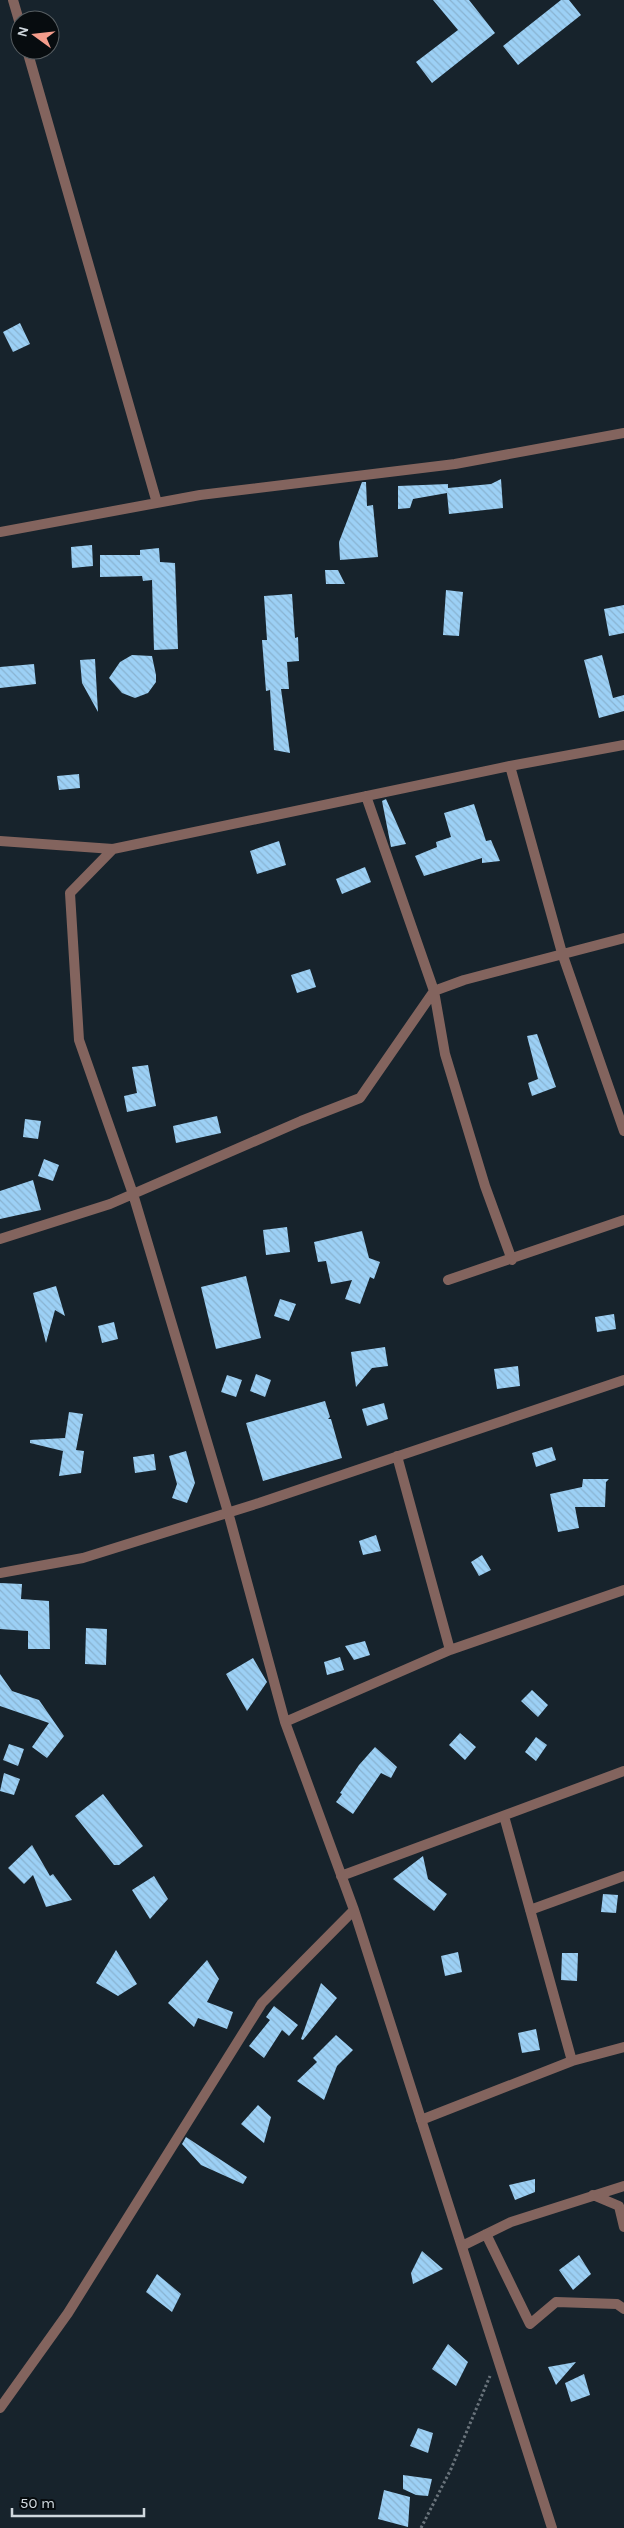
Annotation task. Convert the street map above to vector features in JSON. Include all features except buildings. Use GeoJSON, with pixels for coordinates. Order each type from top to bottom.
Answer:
{"type":"FeatureCollection","features":[{"type":"Feature","properties":{"kind":"street"},"geometry":{"type":"LineString","coordinates":[[30,60],[157,503]]}},
{"type":"Feature","properties":{"kind":"street"},"geometry":{"type":"LineString","coordinates":[[0,532],[200,495],[455,464],[624,433]]}},
{"type":"Feature","properties":{"kind":"street"},"geometry":{"type":"LineString","coordinates":[[0,841],[113,849],[510,766],[624,745]]}},
{"type":"Feature","properties":{"kind":"street"},"geometry":{"type":"LineString","coordinates":[[510,766],[562,953],[624,1131]]}},
{"type":"Feature","properties":{"kind":"street"},"geometry":{"type":"LineString","coordinates":[[366,796],[434,991],[445,1054],[485,1186],[512,1260]]}},
{"type":"Feature","properties":{"kind":"street"},"geometry":{"type":"LineString","coordinates":[[113,849],[70,893],[79,1040],[133,1194],[228,1512],[285,1722],[354,1910],[552,2528]]}},
{"type":"Feature","properties":{"kind":"street"},"geometry":{"type":"LineString","coordinates":[[0,1239],[110,1204],[301,1121],[360,1098],[434,991],[464,980],[624,938]]}},
{"type":"Feature","properties":{"kind":"street"},"geometry":{"type":"LineString","coordinates":[[448,1280],[512,1260],[624,1220]]}},
{"type":"Feature","properties":{"kind":"street"},"geometry":{"type":"LineString","coordinates":[[0,1573],[83,1558],[228,1512],[624,1380]]}},
{"type":"Feature","properties":{"kind":"street"},"geometry":{"type":"LineString","coordinates":[[397,1456],[450,1650]]}},
{"type":"Feature","properties":{"kind":"street"},"geometry":{"type":"LineString","coordinates":[[285,1722],[450,1650],[623,1593]]}},
{"type":"Feature","properties":{"kind":"street"},"geometry":{"type":"LineString","coordinates":[[341,1876],[624,1771]]}},
{"type":"Feature","properties":{"kind":"street"},"geometry":{"type":"LineString","coordinates":[[504,1816],[572,2061]]}},
{"type":"Feature","properties":{"kind":"street"},"geometry":{"type":"LineString","coordinates":[[530,1910],[624,1876]]}},
{"type":"Feature","properties":{"kind":"street"},"geometry":{"type":"LineString","coordinates":[[0,2408],[68,2313],[262,2003],[354,1910]]}},
{"type":"Feature","properties":{"kind":"street"},"geometry":{"type":"LineString","coordinates":[[421,2120],[572,2061],[624,2046]]}},
{"type":"Feature","properties":{"kind":"street"},"geometry":{"type":"LineString","coordinates":[[462,2246],[511,2222],[624,2186]]}},
{"type":"Feature","properties":{"kind":"street"},"geometry":{"type":"LineString","coordinates":[[594,2195],[619,2206],[624,2227]]}},
{"type":"Feature","properties":{"kind":"street"},"geometry":{"type":"LineString","coordinates":[[486,2234],[530,2324],[556,2302],[618,2304],[624,2308]]}},
{"type":"Feature","properties":{"kind":"path"},"geometry":{"type":"LineString","coordinates":[[421,2528],[451,2469],[480,2403],[497,2356]]}}]}
